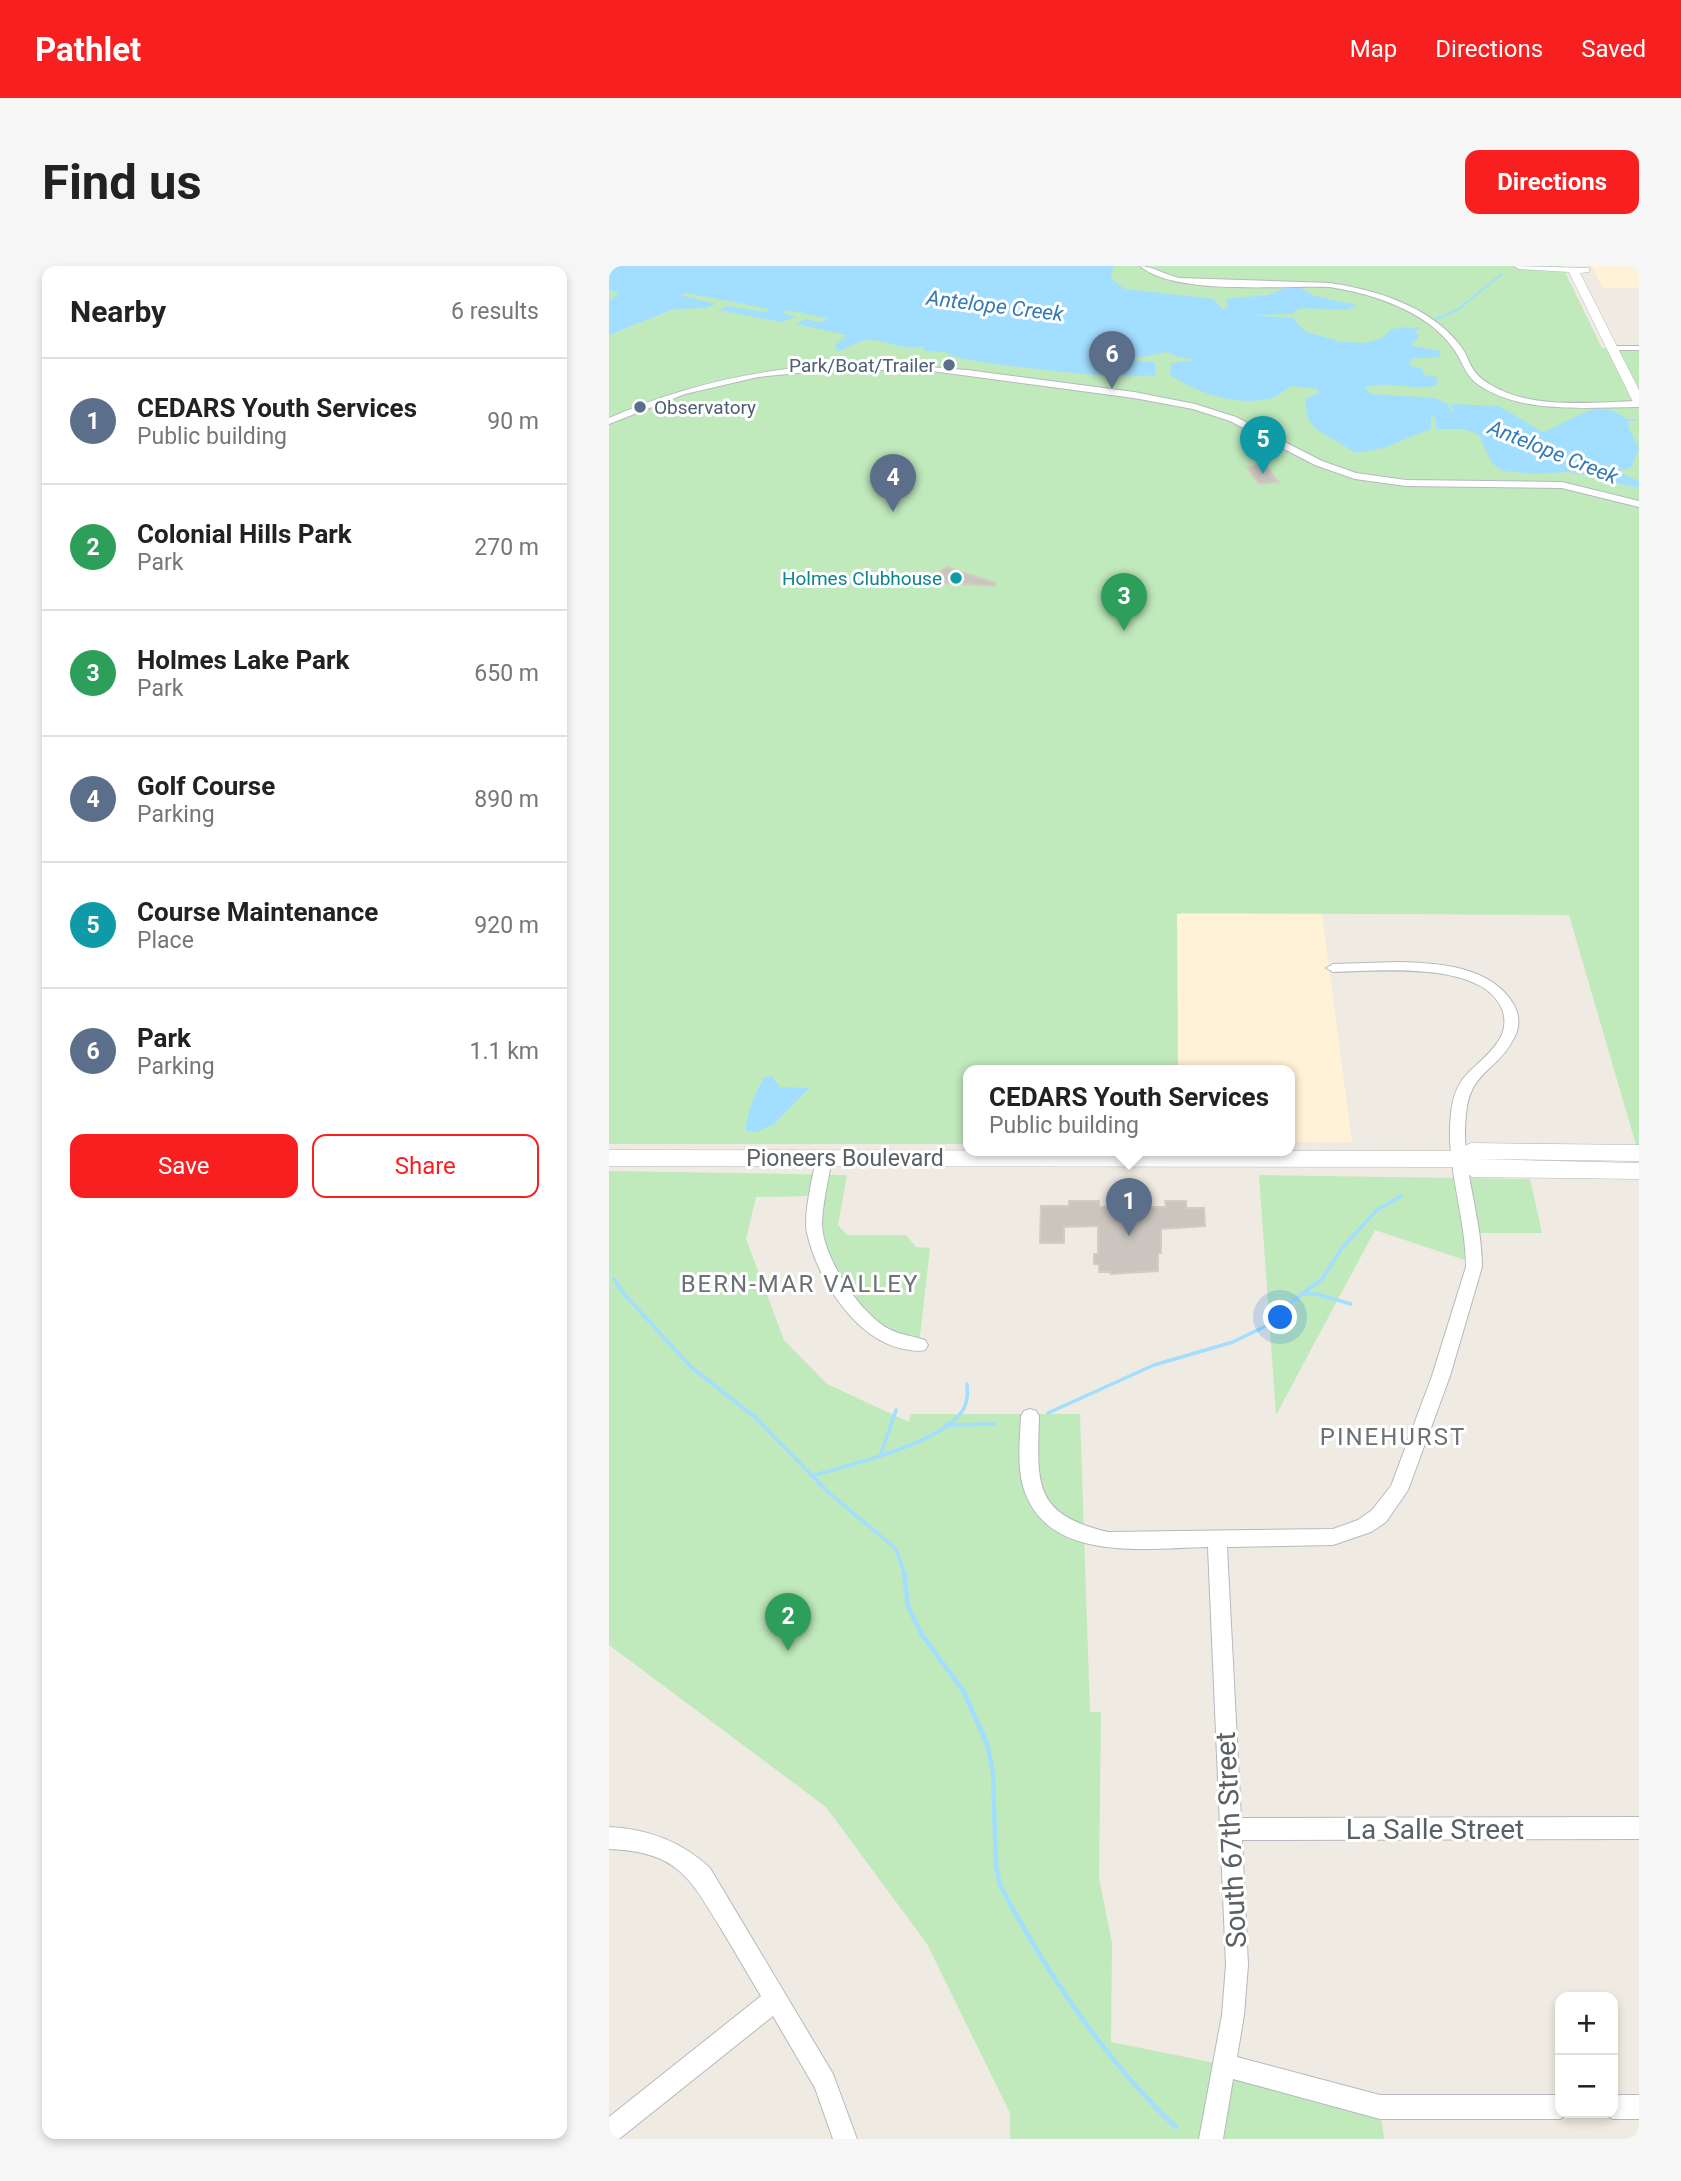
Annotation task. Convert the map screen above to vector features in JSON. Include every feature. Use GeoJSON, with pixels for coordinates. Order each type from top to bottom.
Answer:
{"type":"FeatureCollection","features":[{"type":"Feature","properties":{"kind":"main road"},"geometry":{"type":"LineString","coordinates":[[1519,266],[1578,268]]}},
{"type":"Feature","properties":{"kind":"main road"},"geometry":{"type":"LineString","coordinates":[[1578,268],[1639,403]]}},
{"type":"Feature","properties":{"kind":"main road"},"geometry":{"type":"LineString","coordinates":[[1578,268],[1639,374]]}},
{"type":"Feature","properties":{"kind":"main road","name":"Pioneers Boulevard"},"geometry":{"type":"LineString","coordinates":[[609,1158],[1459,1159],[1471,1152],[1639,1153]]}},
{"type":"Feature","properties":{"kind":"main road","name":"Pioneers Boulevard"},"geometry":{"type":"LineString","coordinates":[[1459,1159],[1473,1169],[1639,1171]]}},
{"type":"Feature","properties":{"kind":"street"},"geometry":{"type":"LineString","coordinates":[[1144,266],[1157,276],[1187,283],[1313,282],[1359,290],[1397,304],[1431,323],[1457,348],[1473,378],[1494,390],[1554,402],[1639,403]]}},
{"type":"Feature","properties":{"kind":"street"},"geometry":{"type":"LineString","coordinates":[[1612,348],[1639,348]]}},
{"type":"Feature","properties":{"kind":"street"},"geometry":{"type":"LineString","coordinates":[[609,421],[667,397],[748,376],[834,366],[924,367],[1131,394],[1188,405],[1250,425],[1313,461],[1359,477],[1401,482],[1566,485],[1639,504]]}},
{"type":"Feature","properties":{"kind":"street"},"geometry":{"type":"LineString","coordinates":[[1030,1416],[1027,1471],[1035,1498],[1055,1521],[1084,1536],[1108,1540],[1333,1537],[1364,1527],[1391,1504],[1399,1490],[1441,1376],[1474,1267],[1474,1250],[1459,1159],[1462,1089],[1508,1037],[1511,1018],[1505,1001],[1487,984],[1448,969],[1333,968]]}},
{"type":"Feature","properties":{"kind":"street"},"geometry":{"type":"LineString","coordinates":[[824,1157],[814,1222],[815,1234],[852,1309],[874,1331],[896,1342],[919,1345]]}},
{"type":"Feature","properties":{"kind":"street","name":"South 67th Street"},"geometry":{"type":"LineString","coordinates":[[1211,2139],[1233,2015],[1237,1965],[1217,1540]]}},
{"type":"Feature","properties":{"kind":"street","name":"La Salle Street"},"geometry":{"type":"LineString","coordinates":[[1231,1829],[1639,1828]]}},
{"type":"Feature","properties":{"kind":"street"},"geometry":{"type":"LineString","coordinates":[[609,1838],[653,1842],[688,1861],[702,1876],[825,2082],[845,2139]]}},
{"type":"Feature","properties":{"kind":"street"},"geometry":{"type":"LineString","coordinates":[[609,2132],[776,1999]]}},
{"type":"Feature","properties":{"kind":"street"},"geometry":{"type":"LineString","coordinates":[[1225,2065],[1380,2107],[1555,2107]]}},
{"type":"Feature","properties":{"kind":"street"},"geometry":{"type":"LineString","coordinates":[[1618,2107],[1639,2107]]}},
{"type":"Feature","properties":{"kind":"shaded area"},"geometry":{"type":"Polygon","coordinates":[[[1592,266],[1639,266],[1639,288],[1603,288],[1592,266]]]}},
{"type":"Feature","properties":{"kind":"shaded area"},"geometry":{"type":"Polygon","coordinates":[[[1177,914],[1322,914],[1352,1142],[1295,1142],[1295,1065],[1178,1065],[1177,914]]]}},
{"type":"Feature","properties":{"kind":"green space"},"geometry":{"type":"Polygon","coordinates":[[[609,266],[1562,266],[1602,348],[1639,348],[1639,1146],[1636,1145],[1569,915],[1183,913],[1177,914],[1178,1065],[963,1065],[963,1144],[609,1144],[609,266]]]}},
{"type":"Feature","properties":{"kind":"green space"},"geometry":{"type":"Polygon","coordinates":[[[609,1171],[847,1175],[838,1225],[847,1235],[906,1235],[916,1247],[930,1248],[919,1345],[874,1331],[818,1241],[817,1196],[756,1197],[746,1239],[784,1340],[827,1384],[909,1422],[911,1414],[1080,1414],[1090,1712],[1101,1712],[1099,1878],[1112,1943],[1111,2042],[1225,2065],[1380,2107],[1384,2139],[1010,2139],[1010,2113],[927,1944],[826,1807],[609,1645],[609,1171]]]}},
{"type":"Feature","properties":{"kind":"green space"},"geometry":{"type":"Polygon","coordinates":[[[1259,1175],[1530,1179],[1542,1233],[1472,1233],[1474,1263],[1375,1230],[1276,1415],[1259,1175]]]}},
{"type":"Feature","properties":{"kind":"water","name":"Antelope Creek"},"geometry":{"type":"Polygon","coordinates":[[[615,266],[1113,266],[1111,279],[1125,289],[1213,299],[1223,309],[1228,308],[1226,299],[1268,295],[1285,288],[1299,287],[1314,296],[1357,305],[1347,310],[1300,308],[1292,314],[1246,315],[1292,318],[1306,332],[1342,342],[1366,343],[1382,338],[1392,329],[1409,327],[1417,333],[1418,338],[1412,346],[1440,351],[1440,356],[1409,361],[1410,366],[1422,368],[1424,375],[1437,377],[1437,385],[1382,385],[1364,388],[1371,394],[1435,398],[1446,403],[1454,415],[1451,404],[1499,406],[1542,432],[1594,410],[1616,412],[1628,420],[1639,448],[1631,468],[1615,471],[1639,481],[1639,488],[1570,472],[1537,474],[1502,471],[1492,463],[1478,434],[1463,429],[1436,429],[1436,419],[1431,413],[1431,429],[1383,448],[1356,453],[1316,429],[1308,419],[1305,399],[1319,393],[1317,389],[1292,386],[1272,398],[1256,401],[1217,396],[1170,375],[1171,363],[1195,360],[1167,352],[1135,358],[1138,361],[1155,362],[1155,375],[1106,376],[975,361],[948,355],[947,352],[926,351],[924,346],[909,347],[876,340],[860,341],[838,351],[835,345],[847,335],[796,324],[805,319],[819,322],[827,320],[826,318],[788,310],[782,313],[796,317],[781,322],[719,310],[727,306],[766,312],[769,309],[686,293],[680,295],[716,304],[707,308],[674,309],[609,335],[609,301],[619,293],[609,290],[609,269],[615,266]]]}},
{"type":"Feature","properties":{"kind":"water"},"geometry":{"type":"Polygon","coordinates":[[[772,1076],[780,1087],[809,1088],[773,1125],[756,1132],[746,1131],[749,1111],[758,1089],[764,1077],[772,1076]]]}},
{"type":"Feature","properties":{"kind":"building"},"geometry":{"type":"Polygon","coordinates":[[[1265,464],[1278,482],[1259,484],[1247,467],[1265,464]]]}},
{"type":"Feature","properties":{"kind":"building","name":"Holmes Clubhouse"},"geometry":{"type":"Polygon","coordinates":[[[947,567],[995,583],[995,586],[926,582],[947,567]]]}},
{"type":"Feature","properties":{"kind":"building"},"geometry":{"type":"Polygon","coordinates":[[[1069,1201],[1099,1201],[1099,1207],[1166,1207],[1165,1201],[1186,1201],[1186,1208],[1204,1208],[1205,1226],[1161,1229],[1158,1271],[1111,1274],[1099,1272],[1099,1264],[1094,1264],[1094,1254],[1098,1254],[1098,1226],[1064,1227],[1064,1243],[1040,1243],[1041,1206],[1069,1206],[1069,1201]]]}},
{"type":"Feature","properties":{"kind":"waterway"},"geometry":{"type":"LineString","coordinates":[[1435,320],[1457,310],[1502,274]]}},
{"type":"Feature","properties":{"kind":"waterway"},"geometry":{"type":"LineString","coordinates":[[1413,329],[1419,328]]}},
{"type":"Feature","properties":{"kind":"waterway"},"geometry":{"type":"LineString","coordinates":[[1628,420],[1635,420]]}},
{"type":"Feature","properties":{"kind":"waterway"},"geometry":{"type":"LineString","coordinates":[[1048,1413],[1154,1365],[1233,1342],[1270,1324],[1290,1303],[1322,1279],[1342,1248],[1377,1210],[1401,1196]]}},
{"type":"Feature","properties":{"kind":"waterway"},"geometry":{"type":"LineString","coordinates":[[614,1279],[624,1294],[691,1367],[755,1417],[812,1476]]}},
{"type":"Feature","properties":{"kind":"waterway"},"geometry":{"type":"LineString","coordinates":[[1303,1294],[1316,1294],[1351,1304]]}},
{"type":"Feature","properties":{"kind":"waterway"},"geometry":{"type":"LineString","coordinates":[[948,1425],[966,1404],[967,1384]]}},
{"type":"Feature","properties":{"kind":"waterway"},"geometry":{"type":"LineString","coordinates":[[881,1454],[896,1410]]}},
{"type":"Feature","properties":{"kind":"waterway"},"geometry":{"type":"LineString","coordinates":[[948,1425],[995,1424]]}},
{"type":"Feature","properties":{"kind":"waterway"},"geometry":{"type":"LineString","coordinates":[[812,1476],[893,1452],[916,1443],[948,1425]]}},
{"type":"Feature","properties":{"kind":"waterway"},"geometry":{"type":"LineString","coordinates":[[812,1476],[896,1549],[904,1573]]}},
{"type":"Feature","properties":{"kind":"waterway"},"geometry":{"type":"LineString","coordinates":[[904,1571],[908,1607],[922,1635],[964,1692],[987,1744],[993,1772],[996,1865],[1000,1885],[1036,1949],[1079,2014],[1150,2102],[1176,2127]]}},
{"type":"Feature","properties":{"kind":"place","name":"Park/Boat/Trailer"},"geometry":{"type":"Point","coordinates":[949,365]}},
{"type":"Feature","properties":{"kind":"place","name":"Park"},"geometry":{"type":"Point","coordinates":[1112,389]}},
{"type":"Feature","properties":{"kind":"place","name":"Observatory"},"geometry":{"type":"Point","coordinates":[640,407]}},
{"type":"Feature","properties":{"kind":"place","name":"Course Maintenance"},"geometry":{"type":"Point","coordinates":[1263,474]}},
{"type":"Feature","properties":{"kind":"place","name":"Golf Course"},"geometry":{"type":"Point","coordinates":[893,512]}},
{"type":"Feature","properties":{"kind":"place","name":"Holmes Clubhouse"},"geometry":{"type":"Point","coordinates":[956,578]}},
{"type":"Feature","properties":{"kind":"place","name":"Holmes Lake Park"},"geometry":{"type":"Point","coordinates":[1124,631]}},
{"type":"Feature","properties":{"kind":"place","name":"CEDARS Youth Services"},"geometry":{"type":"Point","coordinates":[1129,1236]}},
{"type":"Feature","properties":{"kind":"place","name":"Colonial Hills Park"},"geometry":{"type":"Point","coordinates":[788,1651]}},
{"type":"Feature","properties":{"kind":"district","name":"BERN-MAR VALLEY"},"geometry":{"type":"Point","coordinates":[800,1284]}},
{"type":"Feature","properties":{"kind":"district","name":"PINEHURST"},"geometry":{"type":"Point","coordinates":[1393,1437]}}]}
